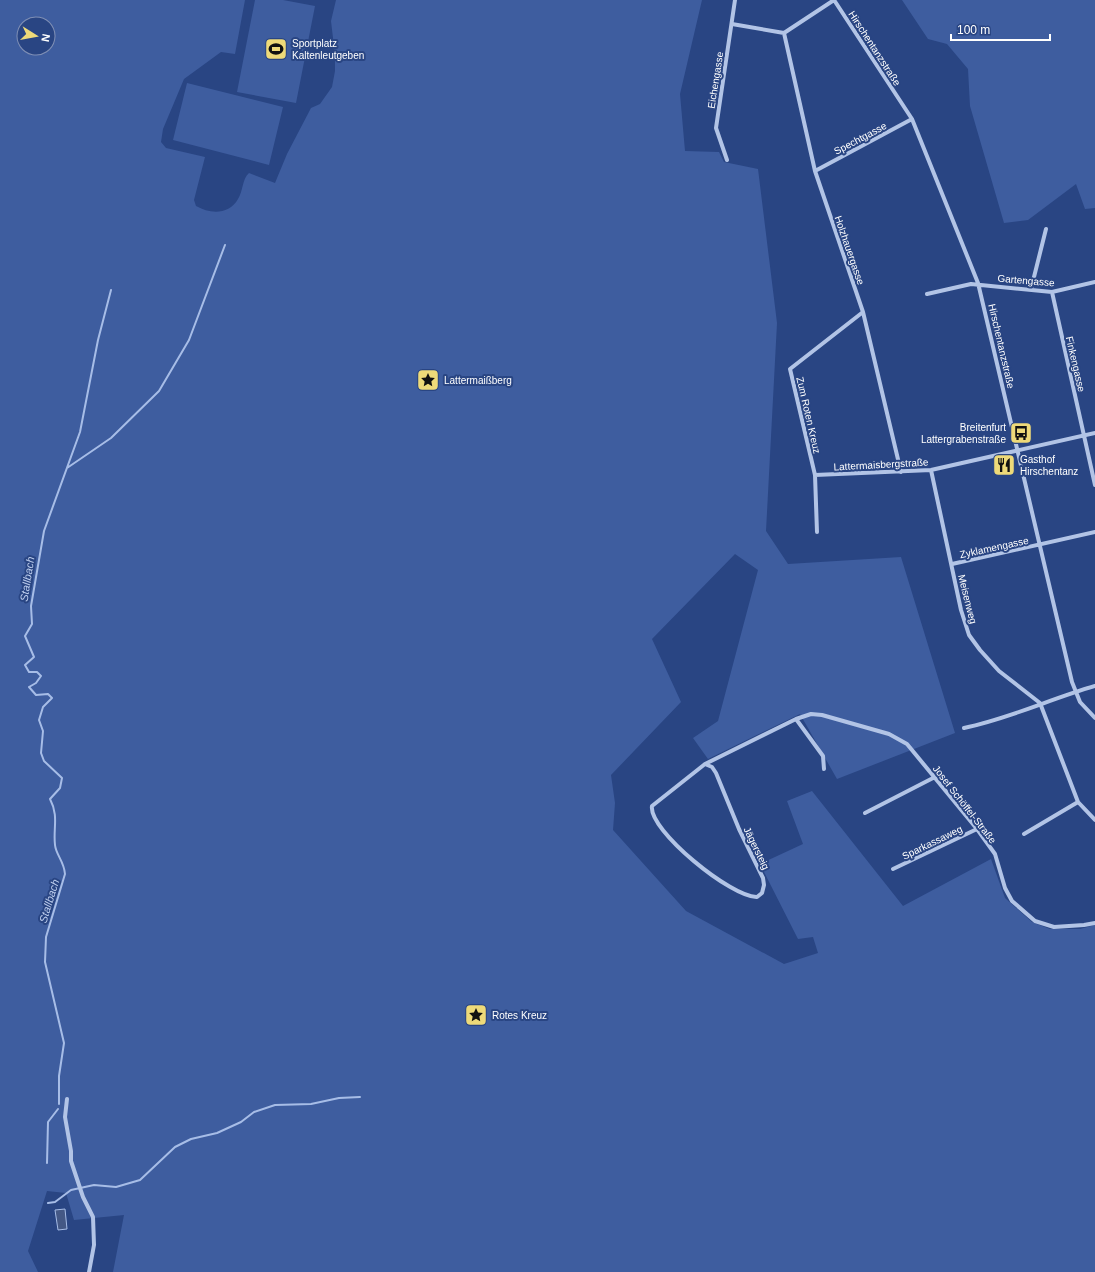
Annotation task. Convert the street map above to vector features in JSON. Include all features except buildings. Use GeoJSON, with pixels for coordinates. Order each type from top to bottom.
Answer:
{"type":"FeatureCollection","features":[{"type":"Feature","properties":{"kind":"street","name":"Eichengasse"},"geometry":{"type":"LineString","coordinates":[[727,160],[716,128],[735,0]]}},
{"type":"Feature","properties":{"kind":"street"},"geometry":{"type":"LineString","coordinates":[[732,24],[784,33],[834,0]]}},
{"type":"Feature","properties":{"kind":"street","name":"Hirschentanzstraße"},"geometry":{"type":"LineString","coordinates":[[834,0],[912,119],[978,283],[1072,682],[1080,702],[1095,718]]}},
{"type":"Feature","properties":{"kind":"street","name":"Holzhauergasse"},"geometry":{"type":"LineString","coordinates":[[784,33],[815,171],[863,312],[901,472]]}},
{"type":"Feature","properties":{"kind":"street","name":"Spechtgasse"},"geometry":{"type":"LineString","coordinates":[[815,171],[912,119]]}},
{"type":"Feature","properties":{"kind":"street"},"geometry":{"type":"LineString","coordinates":[[1031,289],[1046,229]]}},
{"type":"Feature","properties":{"kind":"street","name":"Gartengasse"},"geometry":{"type":"LineString","coordinates":[[978,283],[1052,292],[1095,282]]}},
{"type":"Feature","properties":{"kind":"street"},"geometry":{"type":"LineString","coordinates":[[927,294],[978,283]]}},
{"type":"Feature","properties":{"kind":"street","name":"Finkengasse"},"geometry":{"type":"LineString","coordinates":[[1052,292],[1095,485]]}},
{"type":"Feature","properties":{"kind":"street","name":"Zum Roten Kreuz"},"geometry":{"type":"LineString","coordinates":[[817,532],[815,475],[790,369],[863,312]]}},
{"type":"Feature","properties":{"kind":"street","name":"Lattermaisbergstraße"},"geometry":{"type":"LineString","coordinates":[[815,475],[931,470],[1095,433]]}},
{"type":"Feature","properties":{"kind":"street","name":"Meisenweg"},"geometry":{"type":"LineString","coordinates":[[931,470],[966,628],[973,641],[999,671],[1040,703]]}},
{"type":"Feature","properties":{"kind":"street","name":"Zyklamengasse"},"geometry":{"type":"LineString","coordinates":[[952,564],[1095,532]]}},
{"type":"Feature","properties":{"kind":"street"},"geometry":{"type":"LineString","coordinates":[[964,728],[996,721],[1029,710],[1040,703],[1095,686]]}},
{"type":"Feature","properties":{"kind":"street"},"geometry":{"type":"LineString","coordinates":[[1040,703],[1078,802],[1095,820]]}},
{"type":"Feature","properties":{"kind":"street","name":"Josef Schöffel-Straße"},"geometry":{"type":"LineString","coordinates":[[652,806],[705,764],[796,719],[811,714],[819,714],[889,734],[907,744],[977,829],[995,854],[1005,888],[1012,901],[1034,921],[1054,927],[1084,925],[1095,922]]}},
{"type":"Feature","properties":{"kind":"street"},"geometry":{"type":"LineString","coordinates":[[796,719],[823,756],[824,769]]}},
{"type":"Feature","properties":{"kind":"street","name":"Jägersteig"},"geometry":{"type":"LineString","coordinates":[[652,806],[655,819],[686,856],[731,888],[750,896],[760,895],[764,889],[763,878],[739,829],[716,773],[712,767],[705,764]]}},
{"type":"Feature","properties":{"kind":"street"},"geometry":{"type":"LineString","coordinates":[[865,813],[935,777]]}},
{"type":"Feature","properties":{"kind":"street"},"geometry":{"type":"LineString","coordinates":[[1024,834],[1078,802]]}},
{"type":"Feature","properties":{"kind":"street","name":"Sparkassaweg"},"geometry":{"type":"LineString","coordinates":[[893,869],[977,829]]}},
{"type":"Feature","properties":{"kind":"street"},"geometry":{"type":"LineString","coordinates":[[67,1099],[65,1117],[71,1151],[71,1162],[83,1197],[93,1217],[94,1231],[89,1272]]}},
{"type":"Feature","properties":{"kind":"shaded area"},"geometry":{"type":"Polygon","coordinates":[[[0,0],[245,0],[235,54],[221,52],[184,79],[163,129],[161,142],[166,148],[205,157],[194,200],[196,206],[201,209],[219,212],[230,208],[234,204],[240,196],[245,179],[249,173],[275,183],[287,154],[311,108],[320,104],[332,87],[335,71],[335,55],[331,21],[336,0],[702,0],[680,94],[685,151],[719,152],[724,162],[758,169],[777,323],[766,531],[788,564],[901,557],[955,733],[837,779],[800,714],[708,759],[693,738],[718,721],[758,570],[735,554],[652,639],[681,702],[611,775],[615,803],[613,830],[686,911],[784,964],[818,953],[813,937],[798,939],[760,864],[803,844],[787,801],[812,791],[903,906],[991,859],[1005,898],[1032,922],[1050,929],[1080,929],[1095,925],[1095,1272],[113,1272],[124,1215],[74,1220],[66,1193],[47,1191],[28,1251],[38,1272],[0,1272],[0,0]]]}},
{"type":"Feature","properties":{"kind":"shaded area","name":"Sportplatz Kaltenleutgeben"},"geometry":{"type":"Polygon","coordinates":[[[255,0],[283,0],[315,6],[296,103],[237,92],[255,0]]]}},
{"type":"Feature","properties":{"kind":"shaded area"},"geometry":{"type":"Polygon","coordinates":[[[902,0],[1095,0],[1095,208],[1085,209],[1076,184],[1028,220],[1004,223],[970,106],[968,69],[947,44],[928,39],[902,0]]]}},
{"type":"Feature","properties":{"kind":"shaded area"},"geometry":{"type":"Polygon","coordinates":[[[187,83],[283,107],[269,165],[173,140],[187,83]]]}},
{"type":"Feature","properties":{"kind":"shaded area"},"geometry":{"type":"Polygon","coordinates":[[[65,1209],[67,1229],[58,1230],[55,1210],[65,1209]]]}},
{"type":"Feature","properties":{"kind":"waterway"},"geometry":{"type":"LineString","coordinates":[[67,468],[111,438],[159,391],[189,340],[225,245]]}},
{"type":"Feature","properties":{"kind":"waterway","name":"Stallbach"},"geometry":{"type":"LineString","coordinates":[[59,1104],[59,1076],[64,1043],[45,962],[46,937],[65,874],[56,849],[55,817],[53,805],[50,799],[60,788],[62,778],[44,761],[41,753],[43,731],[39,720],[43,707],[52,698],[48,694],[36,695],[29,687],[36,683],[41,676],[37,672],[29,672],[25,665],[34,657],[25,636],[32,624],[31,606],[44,531],[80,432],[98,340],[111,290]]}},
{"type":"Feature","properties":{"kind":"waterway"},"geometry":{"type":"LineString","coordinates":[[48,1203],[55,1202],[71,1190],[94,1185],[116,1187],[140,1180],[175,1147],[191,1139],[217,1133],[241,1122],[254,1112],[275,1105],[311,1104],[339,1098],[360,1097]]}},
{"type":"Feature","properties":{"kind":"waterway","name":"Stallbach"},"geometry":{"type":"LineString","coordinates":[[47,1163],[48,1122],[58,1109]]}},
{"type":"Feature","properties":{"kind":"place","name":"Sportplatz Kaltenleutgeben"},"geometry":{"type":"Point","coordinates":[276,49]}},
{"type":"Feature","properties":{"kind":"place","name":"Lattermaißberg"},"geometry":{"type":"Point","coordinates":[428,380]}},
{"type":"Feature","properties":{"kind":"place","name":"Breitenfurt Lattergrabenstraße"},"geometry":{"type":"Point","coordinates":[1021,433]}},
{"type":"Feature","properties":{"kind":"place","name":"Gasthof Hirschentanz"},"geometry":{"type":"Point","coordinates":[1004,465]}},
{"type":"Feature","properties":{"kind":"place","name":"Rotes Kreuz"},"geometry":{"type":"Point","coordinates":[476,1015]}}]}
